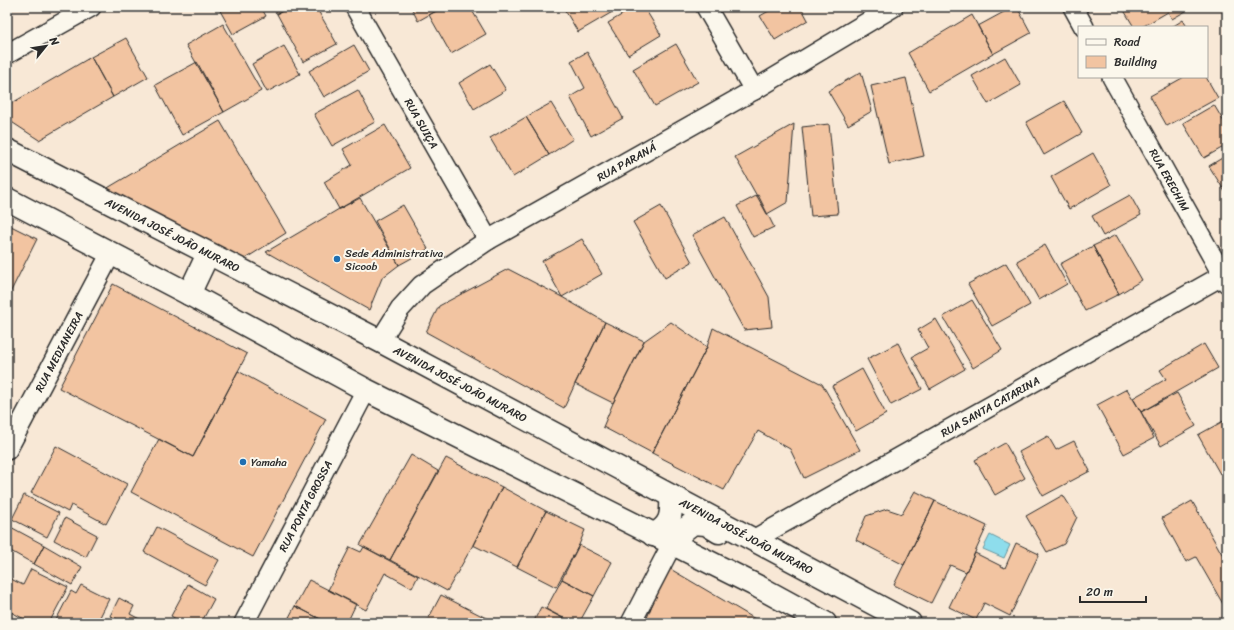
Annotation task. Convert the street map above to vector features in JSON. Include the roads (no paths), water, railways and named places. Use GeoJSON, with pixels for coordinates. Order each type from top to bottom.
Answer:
{"type":"FeatureCollection","features":[{"type":"Feature","properties":{"kind":"main road","name":"AVENIDA JOSÉ JOÃO MURARO"},"geometry":{"type":"LineString","coordinates":[[7,150],[380,341],[910,623]]}},
{"type":"Feature","properties":{"kind":"main road"},"geometry":{"type":"LineString","coordinates":[[7,200],[189,294],[366,390],[759,587],[825,623]]}},
{"type":"Feature","properties":{"kind":"main road"},"geometry":{"type":"LineString","coordinates":[[189,294],[208,254]]}},
{"type":"Feature","properties":{"kind":"main road"},"geometry":{"type":"LineString","coordinates":[[653,535],[663,530],[667,525],[672,509],[670,496]]}},
{"type":"Feature","properties":{"kind":"main road"},"geometry":{"type":"LineString","coordinates":[[672,544],[684,530],[693,523],[706,524],[726,536],[743,543],[748,543],[753,540]]}},
{"type":"Feature","properties":{"kind":"street"},"geometry":{"type":"LineString","coordinates":[[7,54],[91,7]]}},
{"type":"Feature","properties":{"kind":"street","name":"RUA SUIÇA"},"geometry":{"type":"LineString","coordinates":[[355,7],[488,240]]}},
{"type":"Feature","properties":{"kind":"street"},"geometry":{"type":"LineString","coordinates":[[706,7],[754,90]]}},
{"type":"Feature","properties":{"kind":"street","name":"RUA PARANÁ"},"geometry":{"type":"LineString","coordinates":[[380,341],[400,309],[422,285],[488,240],[754,90],[893,7]]}},
{"type":"Feature","properties":{"kind":"street"},"geometry":{"type":"LineString","coordinates":[[1072,7],[1083,26]]}},
{"type":"Feature","properties":{"kind":"street","name":"RUA ERECHIM"},"geometry":{"type":"LineString","coordinates":[[1113,78],[1226,277]]}},
{"type":"Feature","properties":{"kind":"street","name":"RUA MEDIANEIRA"},"geometry":{"type":"LineString","coordinates":[[7,450],[111,253]]}},
{"type":"Feature","properties":{"kind":"street","name":"RUA SANTA CATARINA"},"geometry":{"type":"LineString","coordinates":[[753,540],[1226,277]]}},
{"type":"Feature","properties":{"kind":"street","name":"RUA PONTA GROSSA"},"geometry":{"type":"LineString","coordinates":[[244,623],[366,390]]}},
{"type":"Feature","properties":{"kind":"street"},"geometry":{"type":"LineString","coordinates":[[630,623],[672,544]]}},
{"type":"Feature","properties":{"kind":"water"},"geometry":{"type":"Polygon","coordinates":[[[990,535],[1010,545],[1004,558],[983,549],[990,535]]]}},
{"type":"Feature","properties":{"kind":"place","name":"Sede Administrativa Sicoob"},"geometry":{"type":"Point","coordinates":[337,259]}},
{"type":"Feature","properties":{"kind":"place","name":"Yamaha"},"geometry":{"type":"Point","coordinates":[243,462]}}]}
